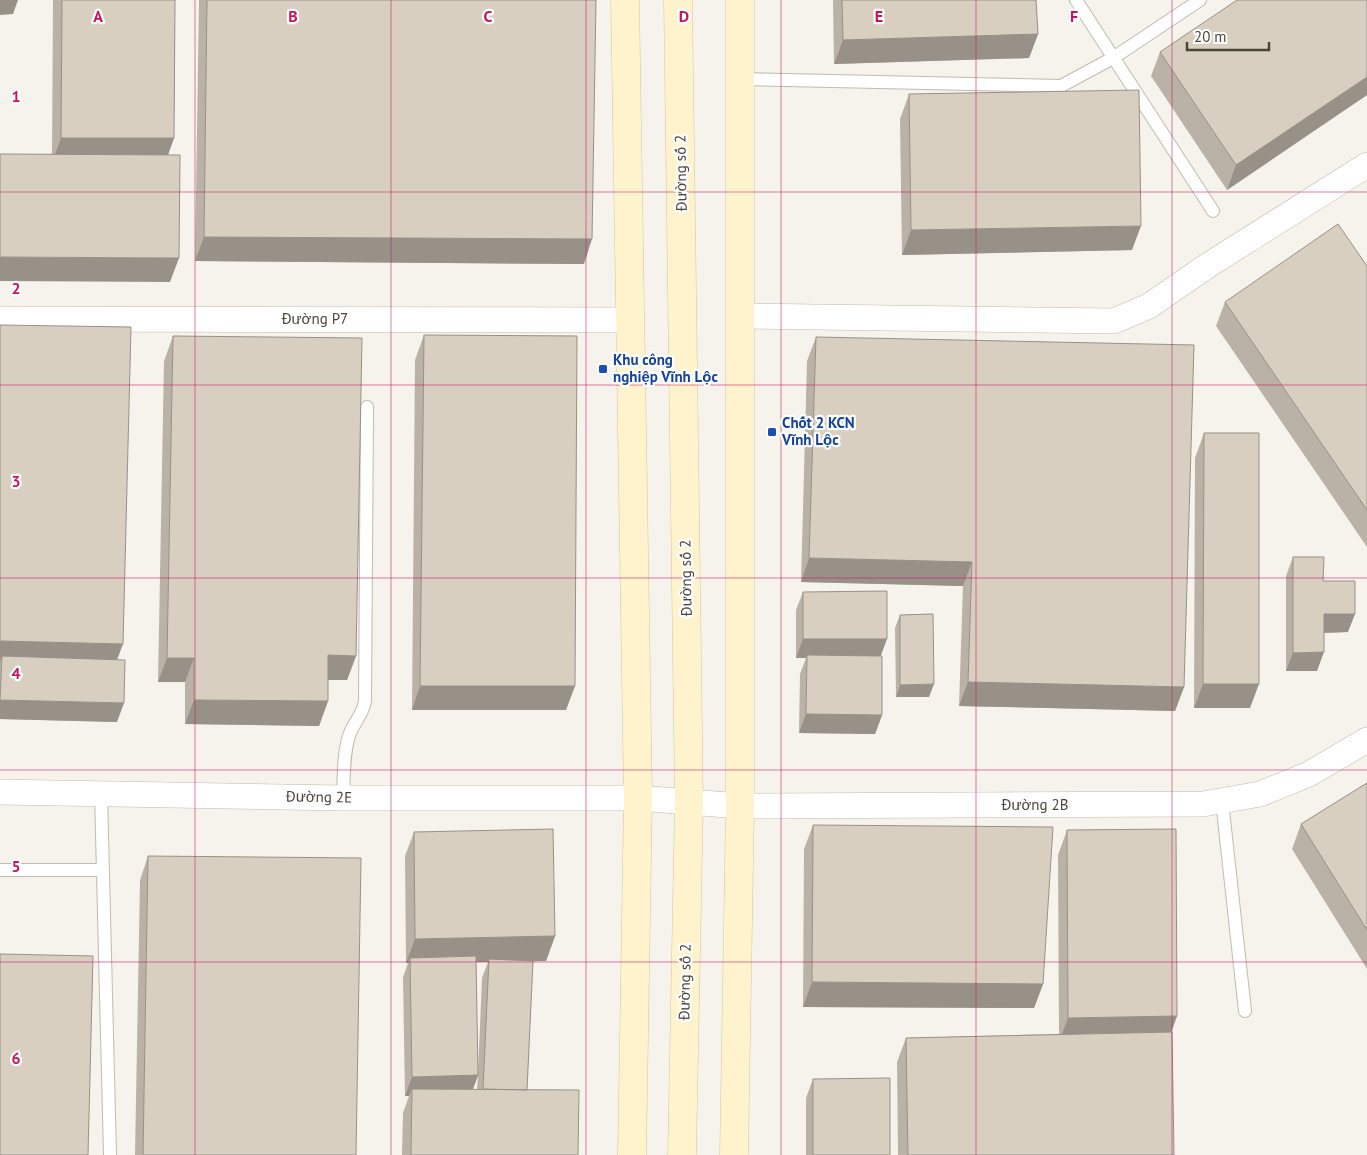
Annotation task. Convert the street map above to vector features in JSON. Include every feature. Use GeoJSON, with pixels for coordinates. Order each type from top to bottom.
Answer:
{"type":"FeatureCollection","features":[{"type":"Feature","properties":{"kind":"main road"},"geometry":{"type":"LineString","coordinates":[[625,0],[638,798],[632,1155]]}},
{"type":"Feature","properties":{"kind":"main road","name":"Đường số 2"},"geometry":{"type":"LineString","coordinates":[[678,0],[689,802],[682,1155]]}},
{"type":"Feature","properties":{"kind":"main road"},"geometry":{"type":"LineString","coordinates":[[734,1155],[740,806],[740,0]]}},
{"type":"Feature","properties":{"kind":"street"},"geometry":{"type":"LineString","coordinates":[[740,316],[1114,321],[1149,306],[1207,266],[1367,165]]}},
{"type":"Feature","properties":{"kind":"street","name":"Đường P7"},"geometry":{"type":"LineString","coordinates":[[0,319],[630,320]]}},
{"type":"Feature","properties":{"kind":"street","name":"Đường 2B"},"geometry":{"type":"LineString","coordinates":[[689,802],[740,806],[1193,804],[1260,794],[1309,774],[1367,740]]}},
{"type":"Feature","properties":{"kind":"street","name":"Đường 2E"},"geometry":{"type":"LineString","coordinates":[[0,792],[343,798],[638,798],[689,802]]}},
{"type":"Feature","properties":{"kind":"lane"},"geometry":{"type":"LineString","coordinates":[[1076,0],[1213,211]]}},
{"type":"Feature","properties":{"kind":"lane"},"geometry":{"type":"LineString","coordinates":[[740,78],[1061,86],[1113,58],[1200,0]]}},
{"type":"Feature","properties":{"kind":"lane"},"geometry":{"type":"LineString","coordinates":[[343,798],[346,748],[352,728],[364,709],[367,407]]}},
{"type":"Feature","properties":{"kind":"lane"},"geometry":{"type":"LineString","coordinates":[[101,793],[110,1155]]}},
{"type":"Feature","properties":{"kind":"lane"},"geometry":{"type":"LineString","coordinates":[[1222,801],[1245,1011]]}},
{"type":"Feature","properties":{"kind":"lane"},"geometry":{"type":"LineString","coordinates":[[0,870],[103,870]]}},
{"type":"Feature","properties":{"kind":"building"},"geometry":{"type":"Polygon","coordinates":[[[62,0],[175,0],[174,138],[61,138],[62,0]]]}},
{"type":"Feature","properties":{"kind":"building"},"geometry":{"type":"Polygon","coordinates":[[[207,0],[596,0],[592,239],[204,237],[207,0]]]}},
{"type":"Feature","properties":{"kind":"building"},"geometry":{"type":"Polygon","coordinates":[[[842,0],[1036,0],[1038,34],[843,40],[842,0]]]}},
{"type":"Feature","properties":{"kind":"building"},"geometry":{"type":"Polygon","coordinates":[[[1237,0],[1367,0],[1367,77],[1236,165],[1160,52],[1237,0]]]}},
{"type":"Feature","properties":{"kind":"building"},"geometry":{"type":"Polygon","coordinates":[[[1139,90],[1141,226],[911,230],[909,94],[1139,90]]]}},
{"type":"Feature","properties":{"kind":"building"},"geometry":{"type":"Polygon","coordinates":[[[0,154],[180,155],[179,258],[0,257],[0,154]]]}},
{"type":"Feature","properties":{"kind":"building"},"geometry":{"type":"Polygon","coordinates":[[[1338,224],[1367,266],[1367,510],[1225,302],[1338,224]]]}},
{"type":"Feature","properties":{"kind":"building"},"geometry":{"type":"Polygon","coordinates":[[[0,325],[131,327],[123,644],[0,641],[0,325]]]}},
{"type":"Feature","properties":{"kind":"building"},"geometry":{"type":"Polygon","coordinates":[[[424,335],[577,336],[575,686],[420,686],[424,335]]]}},
{"type":"Feature","properties":{"kind":"building"},"geometry":{"type":"Polygon","coordinates":[[[173,336],[362,338],[356,656],[328,655],[328,701],[194,700],[194,658],[167,658],[173,336]]]}},
{"type":"Feature","properties":{"kind":"building"},"geometry":{"type":"Polygon","coordinates":[[[816,337],[1194,345],[1184,687],[968,682],[972,562],[809,558],[816,337]]]}},
{"type":"Feature","properties":{"kind":"building"},"geometry":{"type":"Polygon","coordinates":[[[1204,433],[1259,433],[1259,684],[1203,684],[1204,433]]]}},
{"type":"Feature","properties":{"kind":"building"},"geometry":{"type":"Polygon","coordinates":[[[1293,557],[1324,557],[1323,581],[1355,581],[1355,614],[1324,614],[1324,652],[1293,653],[1293,557]]]}},
{"type":"Feature","properties":{"kind":"building"},"geometry":{"type":"Polygon","coordinates":[[[887,591],[887,639],[803,639],[803,592],[887,591]]]}},
{"type":"Feature","properties":{"kind":"building"},"geometry":{"type":"Polygon","coordinates":[[[933,614],[934,684],[900,685],[900,615],[933,614]]]}},
{"type":"Feature","properties":{"kind":"building"},"geometry":{"type":"Polygon","coordinates":[[[807,655],[882,656],[882,715],[806,714],[807,655]]]}},
{"type":"Feature","properties":{"kind":"building"},"geometry":{"type":"Polygon","coordinates":[[[2,656],[125,660],[124,703],[0,700],[2,656]]]}},
{"type":"Feature","properties":{"kind":"building"},"geometry":{"type":"Polygon","coordinates":[[[1367,783],[1367,930],[1301,824],[1367,783]]]}},
{"type":"Feature","properties":{"kind":"building"},"geometry":{"type":"Polygon","coordinates":[[[813,825],[1053,827],[1043,984],[812,982],[813,825]]]}},
{"type":"Feature","properties":{"kind":"building"},"geometry":{"type":"Polygon","coordinates":[[[553,829],[555,936],[415,939],[414,832],[553,829]]]}},
{"type":"Feature","properties":{"kind":"building"},"geometry":{"type":"Polygon","coordinates":[[[1176,829],[1177,1016],[1068,1018],[1067,830],[1176,829]]]}},
{"type":"Feature","properties":{"kind":"building"},"geometry":{"type":"Polygon","coordinates":[[[148,856],[361,858],[356,1155],[143,1155],[148,856]]]}},
{"type":"Feature","properties":{"kind":"building"},"geometry":{"type":"Polygon","coordinates":[[[0,954],[93,956],[88,1155],[0,1155],[0,954]]]}},
{"type":"Feature","properties":{"kind":"building"},"geometry":{"type":"Polygon","coordinates":[[[476,956],[478,1075],[412,1077],[410,958],[476,956]]]}},
{"type":"Feature","properties":{"kind":"building"},"geometry":{"type":"Polygon","coordinates":[[[489,959],[533,961],[527,1090],[483,1089],[489,959]]]}},
{"type":"Feature","properties":{"kind":"building"},"geometry":{"type":"Polygon","coordinates":[[[1172,1032],[1174,1155],[908,1155],[906,1038],[1172,1032]]]}},
{"type":"Feature","properties":{"kind":"building"},"geometry":{"type":"Polygon","coordinates":[[[890,1078],[890,1155],[813,1155],[813,1079],[890,1078]]]}},
{"type":"Feature","properties":{"kind":"building"},"geometry":{"type":"Polygon","coordinates":[[[412,1089],[579,1090],[578,1155],[411,1155],[412,1089]]]}},
{"type":"Feature","properties":{"kind":"place","name":"Khu công nghiệp Vĩnh Lộc"},"geometry":{"type":"Point","coordinates":[603,369]}},
{"type":"Feature","properties":{"kind":"place","name":"Chốt 2 KCN Vĩnh Lộc"},"geometry":{"type":"Point","coordinates":[772,432]}}]}
